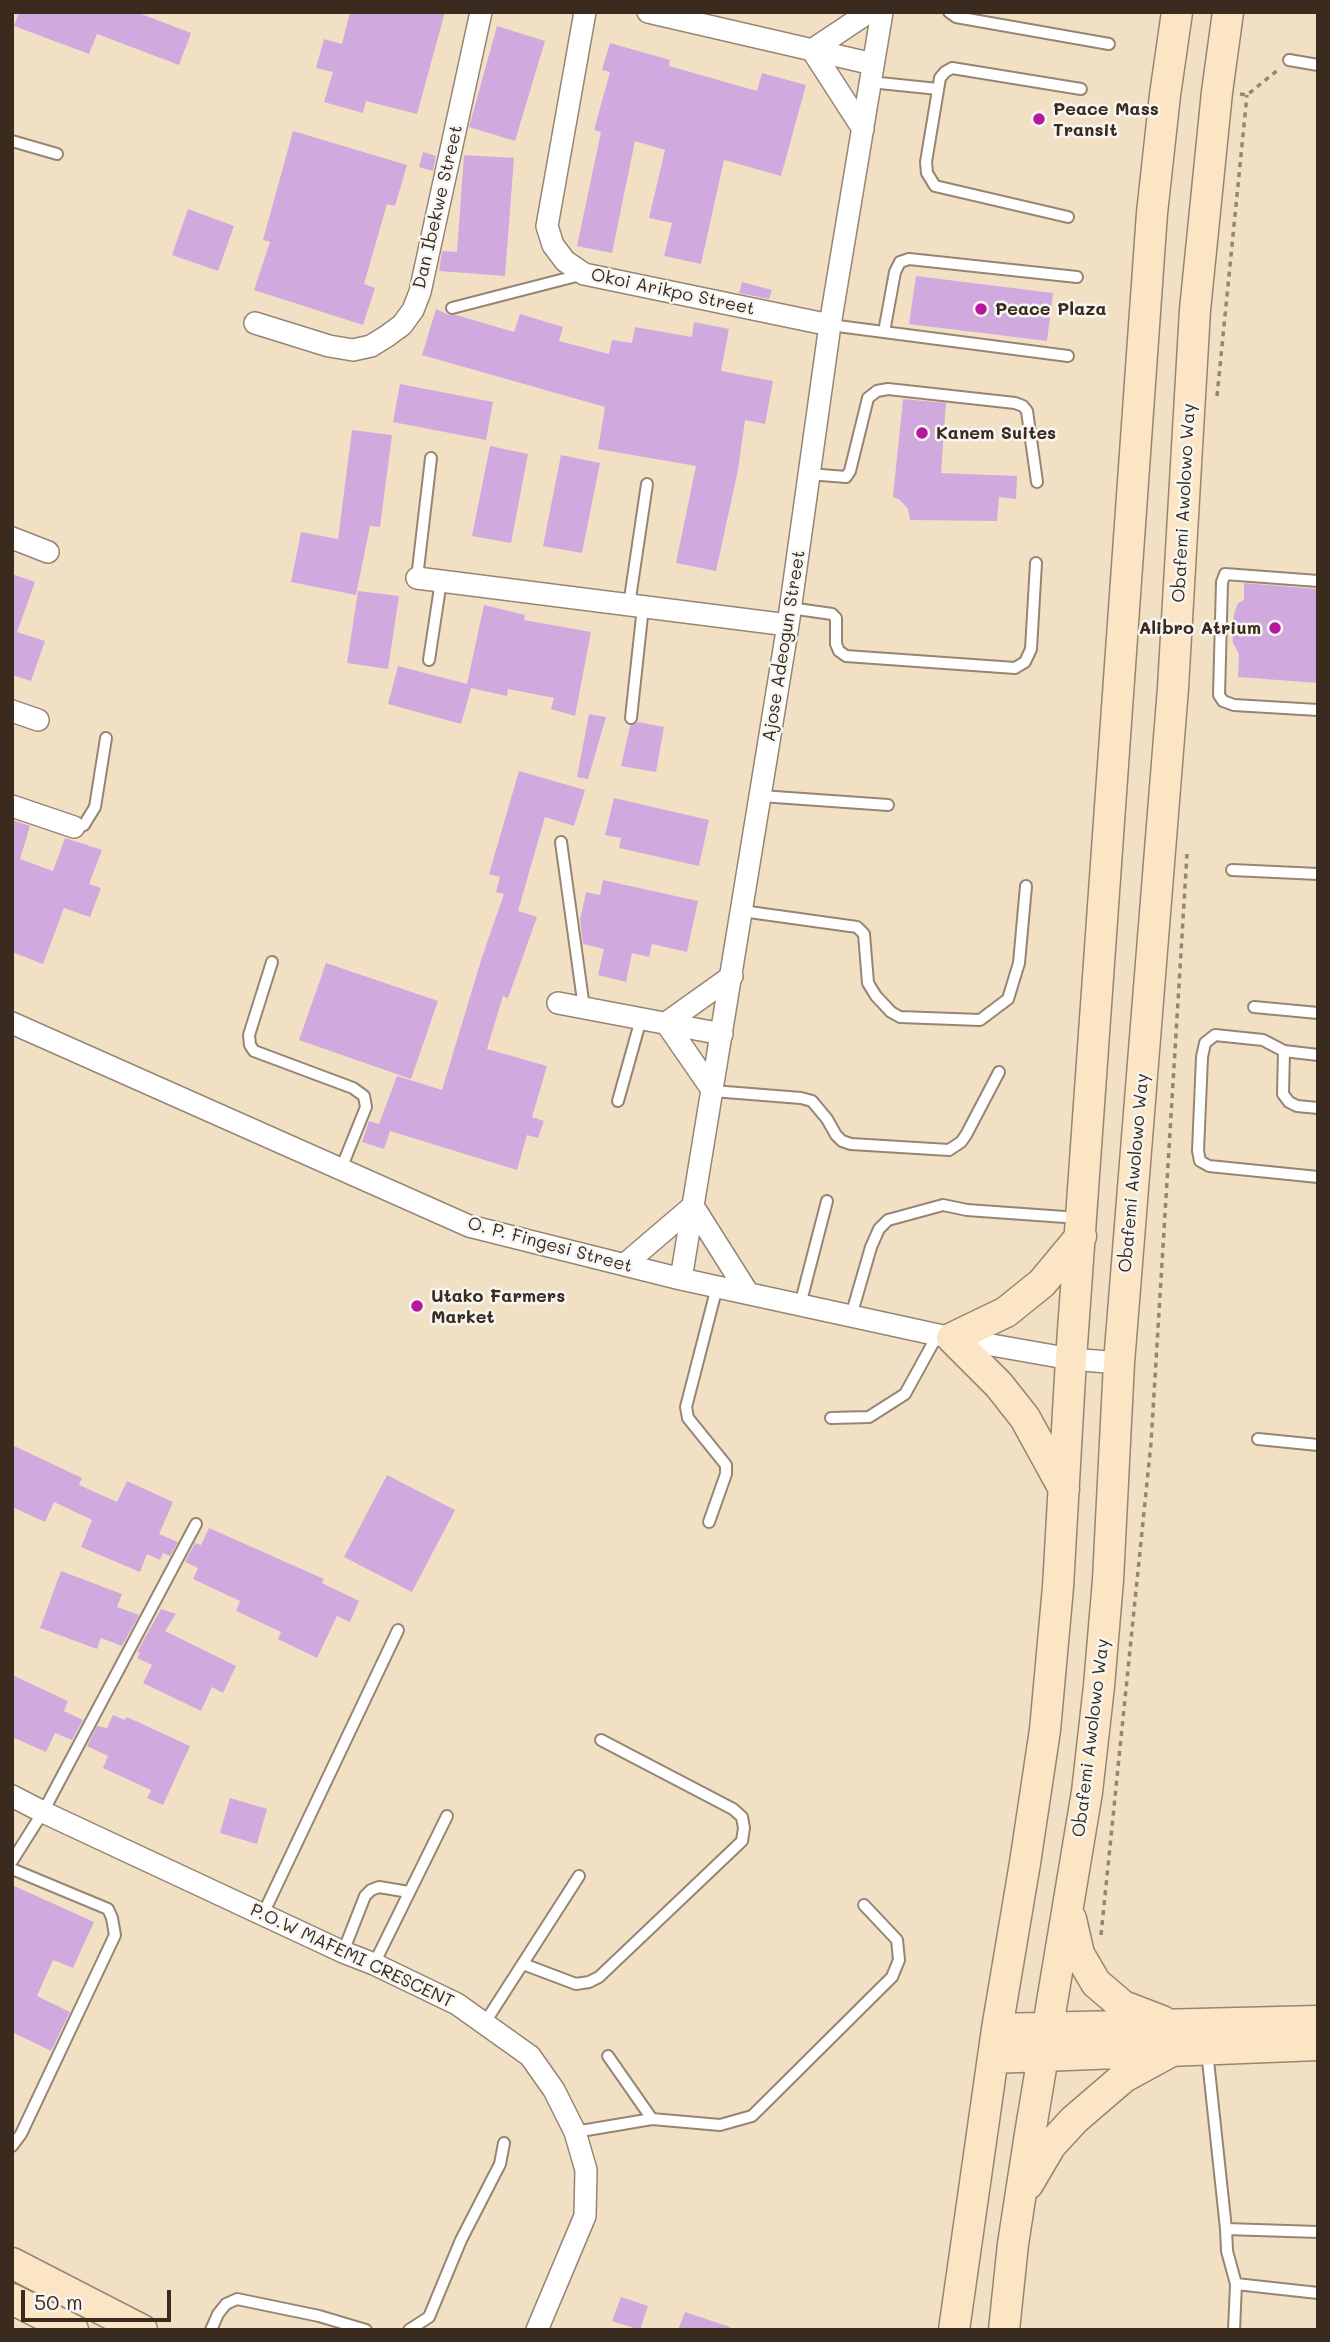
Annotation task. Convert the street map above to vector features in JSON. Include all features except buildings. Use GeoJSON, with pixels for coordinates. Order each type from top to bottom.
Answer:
{"type":"FeatureCollection","features":[{"type":"Feature","properties":{"kind":"main road"},"geometry":{"type":"LineString","coordinates":[[954,2330],[995,2043],[1026,1863],[1045,1730],[1058,1587],[1071,1359],[1150,240],[1165,95],[1177,12]]}},
{"type":"Feature","properties":{"kind":"main road","name":"Obafemi Awolowo Way"},"geometry":{"type":"LineString","coordinates":[[1004,2330],[1020,2196],[1087,1791],[1108,1580],[1119,1363],[1173,688],[1195,310],[1217,92],[1228,12]]}},
{"type":"Feature","properties":{"kind":"main road"},"geometry":{"type":"LineString","coordinates":[[1064,1489],[1025,1418],[999,1385],[945,1336],[1006,1312],[1042,1283],[1082,1227]]}},
{"type":"Feature","properties":{"kind":"main road"},"geometry":{"type":"LineString","coordinates":[[1069,1908],[1079,1954],[1096,1983],[1123,2006],[1175,2037],[1206,2048],[1318,2045]]}},
{"type":"Feature","properties":{"kind":"main road"},"geometry":{"type":"LineString","coordinates":[[995,2043],[1175,2037],[1318,2021]]}},
{"type":"Feature","properties":{"kind":"main road"},"geometry":{"type":"LineString","coordinates":[[1020,2196],[1051,2145],[1074,2120],[1175,2037]]}},
{"type":"Feature","properties":{"kind":"main road"},"geometry":{"type":"LineString","coordinates":[[12,2263],[142,2330]]}},
{"type":"Feature","properties":{"kind":"main road"},"geometry":{"type":"LineString","coordinates":[[12,2299],[73,2330]]}},
{"type":"Feature","properties":{"kind":"street","name":"Dan Ibekwe Street"},"geometry":{"type":"LineString","coordinates":[[255,323],[328,346],[353,350],[371,346],[402,325],[413,310],[420,292],[481,12]]}},
{"type":"Feature","properties":{"kind":"street","name":"Okoi Arikpo Street"},"geometry":{"type":"LineString","coordinates":[[584,12],[547,226],[553,245],[565,261],[584,274],[830,325]]}},
{"type":"Feature","properties":{"kind":"street"},"geometry":{"type":"LineString","coordinates":[[648,12],[812,50],[872,73]]}},
{"type":"Feature","properties":{"kind":"street"},"geometry":{"type":"LineString","coordinates":[[812,50],[869,12]]}},
{"type":"Feature","properties":{"kind":"street","name":"Ajose Adeogun Street"},"geometry":{"type":"LineString","coordinates":[[681,1279],[761,796],[830,325],[882,12]]}},
{"type":"Feature","properties":{"kind":"street"},"geometry":{"type":"LineString","coordinates":[[812,50],[863,129]]}},
{"type":"Feature","properties":{"kind":"street"},"geometry":{"type":"LineString","coordinates":[[12,538],[48,552]]}},
{"type":"Feature","properties":{"kind":"street"},"geometry":{"type":"LineString","coordinates":[[417,578],[636,606],[789,617]]}},
{"type":"Feature","properties":{"kind":"street"},"geometry":{"type":"LineString","coordinates":[[12,711],[38,720]]}},
{"type":"Feature","properties":{"kind":"street"},"geometry":{"type":"LineString","coordinates":[[12,806],[74,827]]}},
{"type":"Feature","properties":{"kind":"street"},"geometry":{"type":"LineString","coordinates":[[666,1023],[732,976]]}},
{"type":"Feature","properties":{"kind":"street"},"geometry":{"type":"LineString","coordinates":[[558,1003],[722,1034]]}},
{"type":"Feature","properties":{"kind":"street","name":"O. P. Fingesi Street"},"geometry":{"type":"LineString","coordinates":[[12,1023],[469,1226],[681,1279],[945,1336],[1071,1359],[1119,1363]]}},
{"type":"Feature","properties":{"kind":"street"},"geometry":{"type":"LineString","coordinates":[[666,1023],[713,1091]]}},
{"type":"Feature","properties":{"kind":"street"},"geometry":{"type":"LineString","coordinates":[[624,1265],[693,1206],[748,1293]]}},
{"type":"Feature","properties":{"kind":"street","name":"P.O.W MAFEMI CRESCENT"},"geometry":{"type":"LineString","coordinates":[[12,1796],[457,2004],[530,2056],[554,2090],[575,2132],[586,2170],[585,2216],[537,2330]]}},
{"type":"Feature","properties":{"kind":"lane"},"geometry":{"type":"LineString","coordinates":[[949,12],[956,18],[1109,44]]}},
{"type":"Feature","properties":{"kind":"lane"},"geometry":{"type":"LineString","coordinates":[[1289,60],[1318,65]]}},
{"type":"Feature","properties":{"kind":"lane"},"geometry":{"type":"LineString","coordinates":[[1068,216],[935,186],[927,173],[926,162],[940,78],[945,72],[957,68],[1081,89]]}},
{"type":"Feature","properties":{"kind":"lane"},"geometry":{"type":"LineString","coordinates":[[872,73],[938,89]]}},
{"type":"Feature","properties":{"kind":"lane"},"geometry":{"type":"LineString","coordinates":[[12,141],[57,154]]}},
{"type":"Feature","properties":{"kind":"lane"},"geometry":{"type":"LineString","coordinates":[[884,332],[895,272],[900,262],[909,259],[1077,277]]}},
{"type":"Feature","properties":{"kind":"lane"},"geometry":{"type":"LineString","coordinates":[[452,308],[584,274]]}},
{"type":"Feature","properties":{"kind":"lane"},"geometry":{"type":"LineString","coordinates":[[830,325],[1068,356]]}},
{"type":"Feature","properties":{"kind":"lane"},"geometry":{"type":"LineString","coordinates":[[809,474],[846,477],[850,471],[868,398],[877,391],[888,389],[1023,406],[1027,411],[1037,482]]}},
{"type":"Feature","properties":{"kind":"lane"},"geometry":{"type":"LineString","coordinates":[[417,578],[431,458]]}},
{"type":"Feature","properties":{"kind":"lane"},"geometry":{"type":"LineString","coordinates":[[631,718],[636,606],[647,484]]}},
{"type":"Feature","properties":{"kind":"lane"},"geometry":{"type":"LineString","coordinates":[[789,617],[832,614],[836,618],[836,644],[839,651],[846,656],[1015,668],[1025,662],[1031,649],[1036,564]]}},
{"type":"Feature","properties":{"kind":"lane"},"geometry":{"type":"LineString","coordinates":[[1318,581],[1225,574],[1222,582],[1219,695],[1223,701],[1234,705],[1318,710]]}},
{"type":"Feature","properties":{"kind":"lane"},"geometry":{"type":"LineString","coordinates":[[429,660],[441,581]]}},
{"type":"Feature","properties":{"kind":"lane"},"geometry":{"type":"LineString","coordinates":[[74,827],[84,825],[95,807],[106,738]]}},
{"type":"Feature","properties":{"kind":"lane"},"geometry":{"type":"LineString","coordinates":[[761,796],[888,805]]}},
{"type":"Feature","properties":{"kind":"lane"},"geometry":{"type":"LineString","coordinates":[[561,842],[584,1008]]}},
{"type":"Feature","properties":{"kind":"lane"},"geometry":{"type":"LineString","coordinates":[[1232,870],[1318,874]]}},
{"type":"Feature","properties":{"kind":"lane"},"geometry":{"type":"LineString","coordinates":[[742,911],[857,927],[864,934],[868,983],[891,1012],[900,1017],[979,1020],[1008,999],[1019,963],[1026,886]]}},
{"type":"Feature","properties":{"kind":"lane"},"geometry":{"type":"LineString","coordinates":[[272,962],[249,1035],[250,1045],[254,1051],[353,1088],[364,1096],[366,1107],[341,1169]]}},
{"type":"Feature","properties":{"kind":"lane"},"geometry":{"type":"LineString","coordinates":[[1254,1007],[1318,1013]]}},
{"type":"Feature","properties":{"kind":"lane"},"geometry":{"type":"LineString","coordinates":[[618,1101],[640,1018]]}},
{"type":"Feature","properties":{"kind":"lane"},"geometry":{"type":"LineString","coordinates":[[1318,1055],[1284,1051],[1263,1040],[1215,1035],[1205,1043],[1202,1057],[1198,1151],[1200,1161],[1209,1166],[1318,1177]]}},
{"type":"Feature","properties":{"kind":"lane"},"geometry":{"type":"LineString","coordinates":[[1284,1051],[1283,1094],[1289,1102],[1297,1106],[1318,1108]]}},
{"type":"Feature","properties":{"kind":"lane"},"geometry":{"type":"LineString","coordinates":[[713,1091],[812,1101],[836,1135],[851,1144],[949,1150],[967,1135],[999,1072]]}},
{"type":"Feature","properties":{"kind":"lane"},"geometry":{"type":"LineString","coordinates":[[800,1305],[827,1200]]}},
{"type":"Feature","properties":{"kind":"lane"},"geometry":{"type":"LineString","coordinates":[[851,1316],[870,1247],[879,1229],[888,1220],[943,1205],[1082,1227]]}},
{"type":"Feature","properties":{"kind":"lane"},"geometry":{"type":"LineString","coordinates":[[709,1522],[726,1474],[726,1465],[720,1454],[688,1418],[687,1406],[717,1287]]}},
{"type":"Feature","properties":{"kind":"lane"},"geometry":{"type":"LineString","coordinates":[[831,1418],[869,1417],[905,1394],[945,1336]]}},
{"type":"Feature","properties":{"kind":"lane"},"geometry":{"type":"LineString","coordinates":[[1258,1439],[1318,1445]]}},
{"type":"Feature","properties":{"kind":"lane"},"geometry":{"type":"LineString","coordinates":[[12,1861],[43,1812],[196,1524]]}},
{"type":"Feature","properties":{"kind":"lane"},"geometry":{"type":"LineString","coordinates":[[263,1914],[398,1630]]}},
{"type":"Feature","properties":{"kind":"lane"},"geometry":{"type":"LineString","coordinates":[[523,1964],[576,1984],[599,1977],[742,1841],[742,1817],[733,1809],[601,1740]]}},
{"type":"Feature","properties":{"kind":"lane"},"geometry":{"type":"LineString","coordinates":[[374,1964],[447,1815]]}},
{"type":"Feature","properties":{"kind":"lane"},"geometry":{"type":"LineString","coordinates":[[12,1869],[108,1909],[115,1935],[21,2134],[12,2147]]}},
{"type":"Feature","properties":{"kind":"lane"},"geometry":{"type":"LineString","coordinates":[[484,2024],[579,1876]]}},
{"type":"Feature","properties":{"kind":"lane"},"geometry":{"type":"LineString","coordinates":[[343,1952],[365,1896],[371,1890],[379,1887],[409,1892]]}},
{"type":"Feature","properties":{"kind":"lane"},"geometry":{"type":"LineString","coordinates":[[575,2132],[652,2119],[720,2125],[752,2116],[891,1977],[899,1960],[897,1940],[864,1905]]}},
{"type":"Feature","properties":{"kind":"lane"},"geometry":{"type":"LineString","coordinates":[[1206,2048],[1229,2262],[1236,2284],[1234,2330]]}},
{"type":"Feature","properties":{"kind":"lane"},"geometry":{"type":"LineString","coordinates":[[608,2056],[652,2119]]}},
{"type":"Feature","properties":{"kind":"lane"},"geometry":{"type":"LineString","coordinates":[[410,2330],[429,2317],[461,2239],[500,2164],[504,2143]]}},
{"type":"Feature","properties":{"kind":"lane"},"geometry":{"type":"LineString","coordinates":[[1226,2229],[1318,2232]]}},
{"type":"Feature","properties":{"kind":"lane"},"geometry":{"type":"LineString","coordinates":[[1236,2284],[1318,2292]]}},
{"type":"Feature","properties":{"kind":"lane"},"geometry":{"type":"LineString","coordinates":[[211,2330],[226,2304],[237,2299],[319,2316],[366,2330]]}},
{"type":"Feature","properties":{"kind":"path"},"geometry":{"type":"LineString","coordinates":[[1216,399],[1247,95],[1289,60]]}},
{"type":"Feature","properties":{"kind":"path"},"geometry":{"type":"LineString","coordinates":[[1217,92],[1247,95]]}},
{"type":"Feature","properties":{"kind":"path"},"geometry":{"type":"LineString","coordinates":[[1101,1941],[1151,1443],[1187,851]]}},
{"type":"Feature","properties":{"kind":"place","name":"Peace Mass Transit"},"geometry":{"type":"Point","coordinates":[1039,119]}},
{"type":"Feature","properties":{"kind":"place","name":"Peace Plaza"},"geometry":{"type":"Point","coordinates":[981,309]}},
{"type":"Feature","properties":{"kind":"place","name":"Kanem Suites"},"geometry":{"type":"Point","coordinates":[922,433]}},
{"type":"Feature","properties":{"kind":"place","name":"Alibro Atrium"},"geometry":{"type":"Point","coordinates":[1275,628]}},
{"type":"Feature","properties":{"kind":"place","name":"Utako Farmers Market"},"geometry":{"type":"Point","coordinates":[417,1306]}}]}
